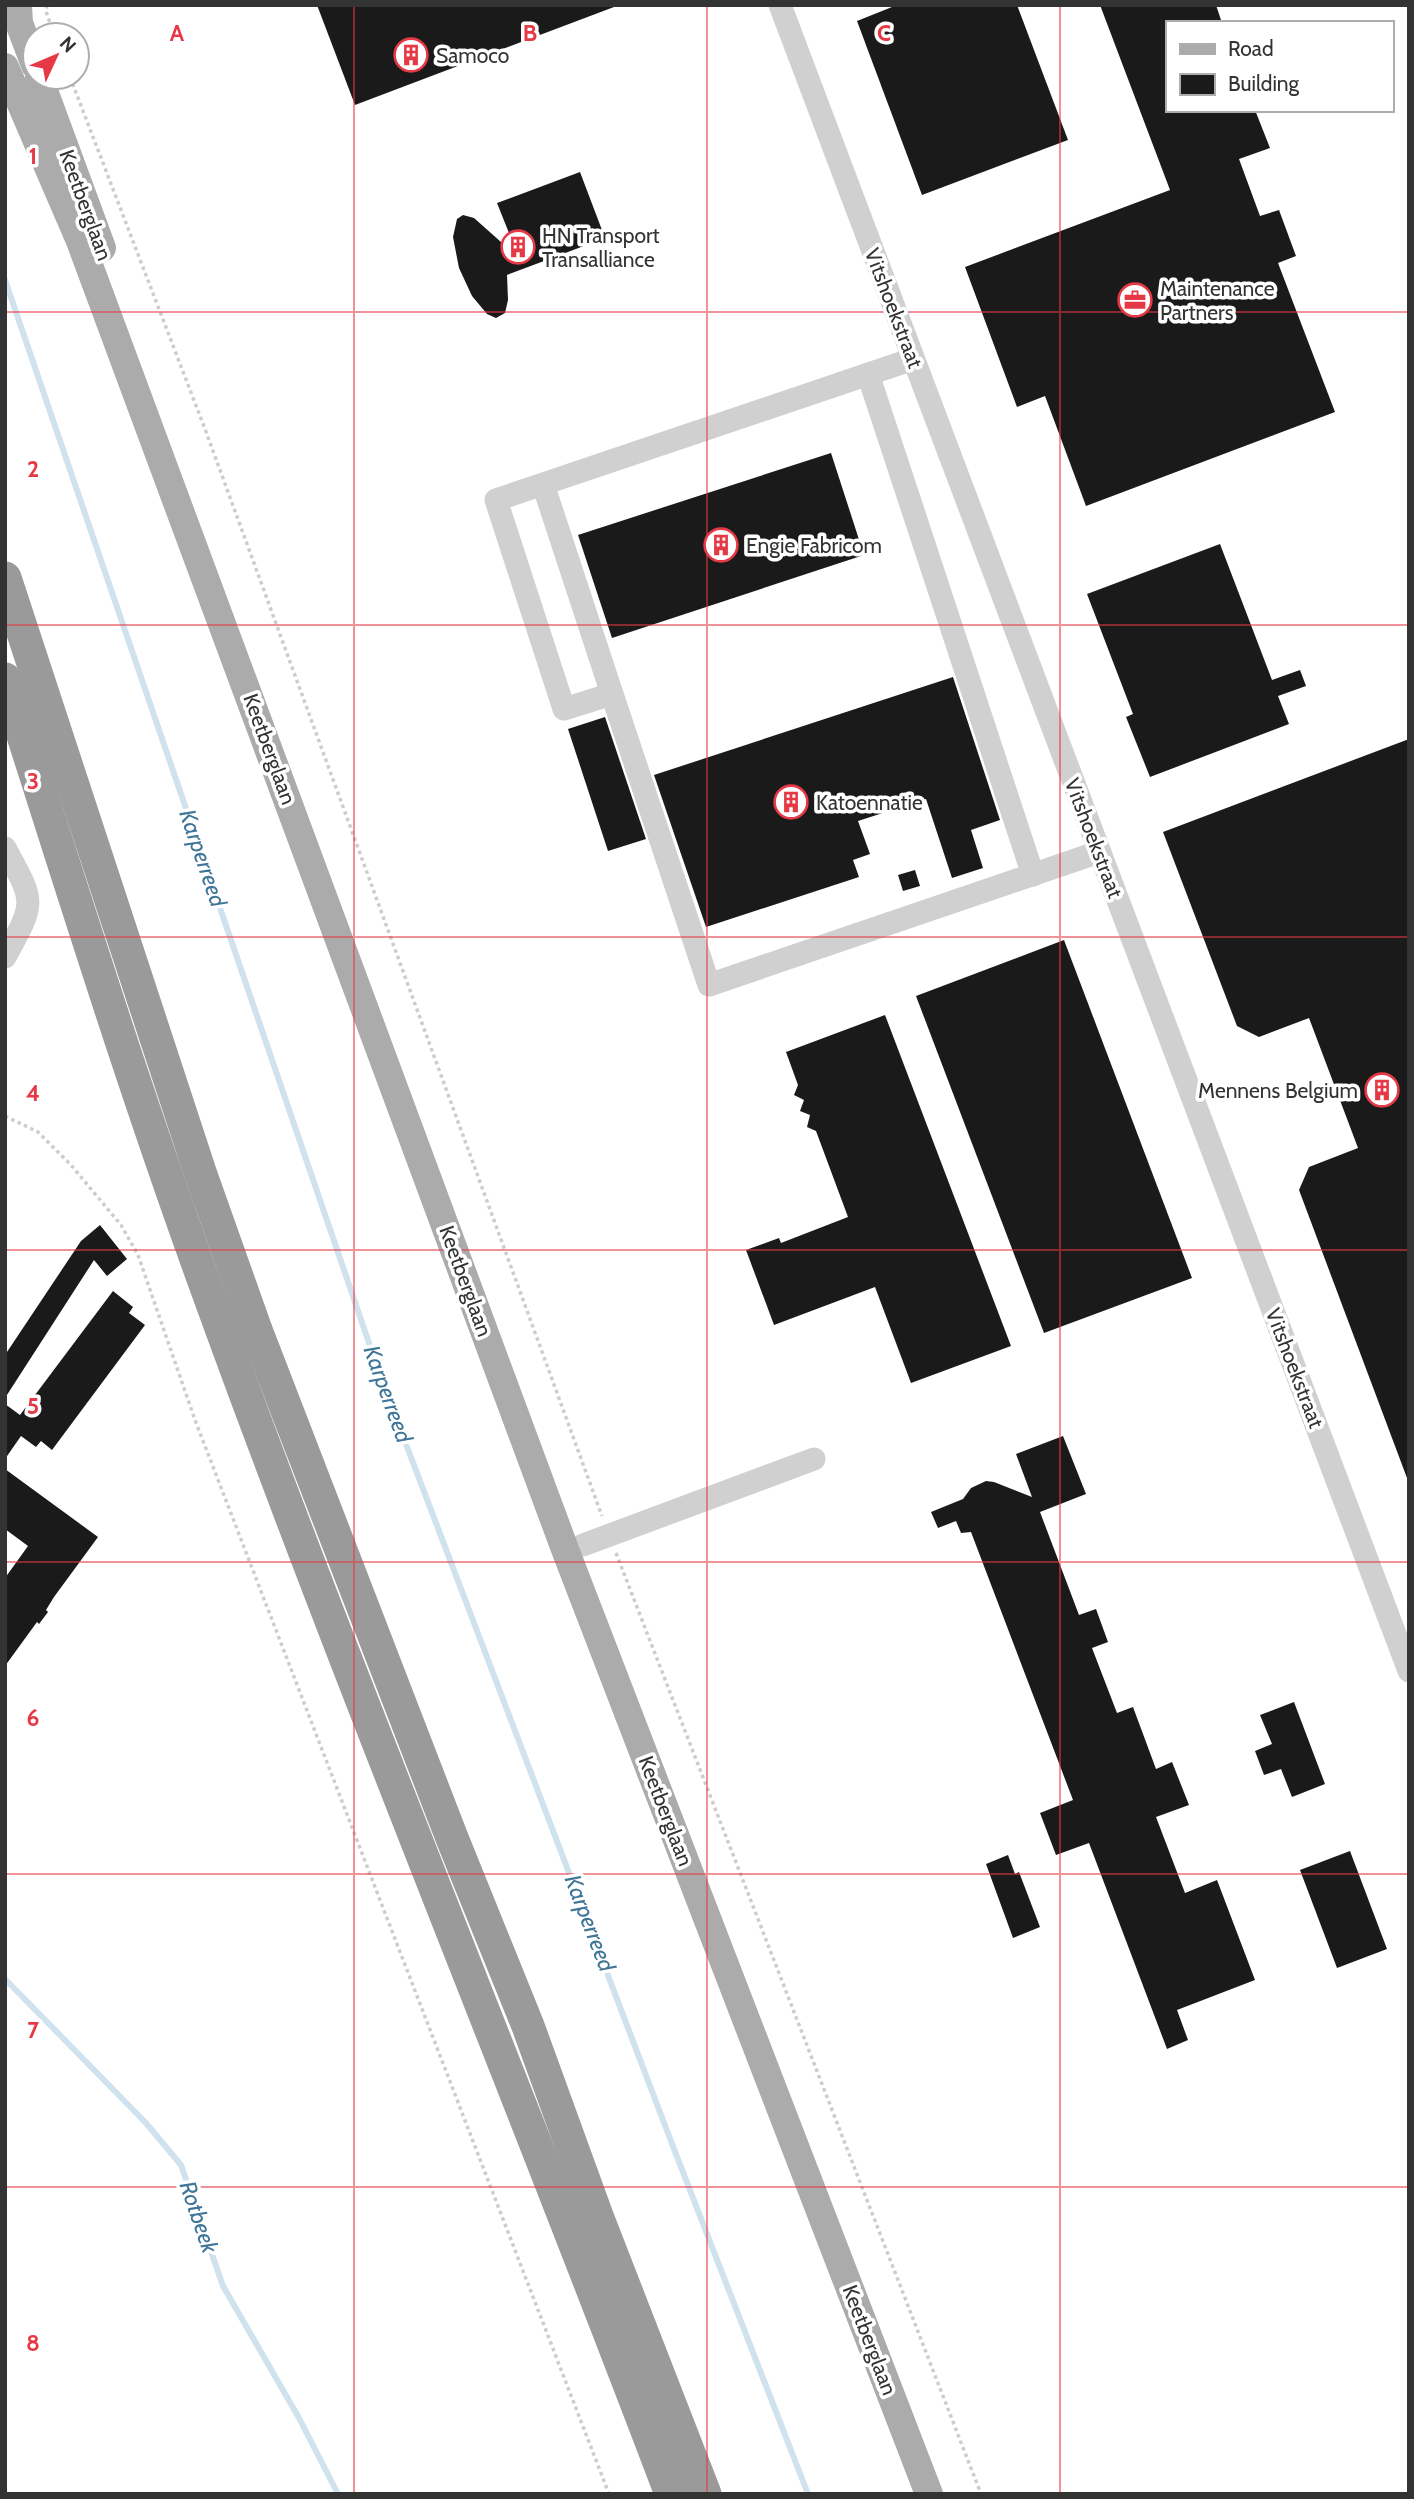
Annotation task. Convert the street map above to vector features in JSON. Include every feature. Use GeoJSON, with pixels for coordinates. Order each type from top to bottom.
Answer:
{"type":"FeatureCollection","features":[{"type":"Feature","properties":{"kind":"highway"},"geometry":{"type":"LineString","coordinates":[[5,578],[195,1159],[256,1330],[447,1825],[528,2026],[597,2216],[705,2494]]}},
{"type":"Feature","properties":{"kind":"highway"},"geometry":{"type":"LineString","coordinates":[[5,679],[142,1102],[212,1305],[326,1607],[671,2494]]}},
{"type":"Feature","properties":{"kind":"main road"},"geometry":{"type":"LineString","coordinates":[[18,5],[21,28]]}},
{"type":"Feature","properties":{"kind":"main road","name":"Keetberglaan"},"geometry":{"type":"LineString","coordinates":[[5,66],[85,253],[566,1552],[929,2494]]}},
{"type":"Feature","properties":{"kind":"main road","name":"Keetberglaan"},"geometry":{"type":"LineString","coordinates":[[44,91],[583,1545],[950,2494]]}},
{"type":"Feature","properties":{"kind":"street","name":"Vitshoekstraat"},"geometry":{"type":"LineString","coordinates":[[780,5],[1409,1671]]}},
{"type":"Feature","properties":{"kind":"street"},"geometry":{"type":"LineString","coordinates":[[612,694],[564,709],[496,500],[913,359]]}},
{"type":"Feature","properties":{"kind":"street"},"geometry":{"type":"LineString","coordinates":[[868,374],[1033,875]]}},
{"type":"Feature","properties":{"kind":"street"},"geometry":{"type":"LineString","coordinates":[[543,484],[709,985],[1099,852]]}},
{"type":"Feature","properties":{"kind":"street"},"geometry":{"type":"LineString","coordinates":[[5,848],[22,876],[29,902],[29,911],[5,957]]}},
{"type":"Feature","properties":{"kind":"street"},"geometry":{"type":"LineString","coordinates":[[583,1545],[814,1459]]}},
{"type":"Feature","properties":{"kind":"path"},"geometry":{"type":"LineString","coordinates":[[75,91],[205,429],[609,1534],[981,2494]]}},
{"type":"Feature","properties":{"kind":"path"},"geometry":{"type":"LineString","coordinates":[[5,1116],[38,1132],[71,1165],[121,1224],[138,1255],[200,1433],[609,2494]]}},
{"type":"Feature","properties":{"kind":"building","name":"Samoco"},"geometry":{"type":"Polygon","coordinates":[[[317,5],[614,5],[614,7],[355,105],[317,5]]]}},
{"type":"Feature","properties":{"kind":"building"},"geometry":{"type":"Polygon","coordinates":[[[897,5],[1017,5],[1068,140],[922,195],[857,21],[897,5]]]}},
{"type":"Feature","properties":{"kind":"building","name":"Maintenance Partners"},"geometry":{"type":"Polygon","coordinates":[[[1100,5],[1216,5],[1221,21],[1166,21],[1166,112],[1256,112],[1270,148],[1239,159],[1260,216],[1279,210],[1296,256],[1278,263],[1335,412],[1086,506],[1045,396],[1017,407],[965,267],[1170,190],[1100,5]]]}},
{"type":"Feature","properties":{"kind":"building","name":"HN Transport Transalliance"},"geometry":{"type":"Polygon","coordinates":[[[580,172],[605,238],[507,275],[508,300],[505,313],[496,318],[487,314],[472,296],[459,268],[453,237],[457,219],[463,215],[474,218],[519,258],[497,203],[580,172]]]}},
{"type":"Feature","properties":{"kind":"building","name":"Engie Fabricom"},"geometry":{"type":"Polygon","coordinates":[[[831,453],[864,555],[612,638],[578,535],[831,453]]]}},
{"type":"Feature","properties":{"kind":"building"},"geometry":{"type":"Polygon","coordinates":[[[1220,544],[1272,680],[1300,670],[1306,686],[1278,696],[1289,724],[1150,777],[1126,717],[1133,714],[1087,594],[1220,544]]]}},
{"type":"Feature","properties":{"kind":"building","name":"Katoennatie"},"geometry":{"type":"Polygon","coordinates":[[[953,677],[1000,820],[971,830],[983,868],[952,878],[926,799],[858,821],[870,854],[853,860],[859,877],[706,927],[654,775],[953,677]]]}},
{"type":"Feature","properties":{"kind":"building"},"geometry":{"type":"Polygon","coordinates":[[[605,717],[646,839],[608,851],[568,729],[605,717]]]}},
{"type":"Feature","properties":{"kind":"building","name":"Mennens Belgium"},"geometry":{"type":"Polygon","coordinates":[[[1409,739],[1407,1478],[1299,1190],[1309,1167],[1358,1148],[1309,1018],[1259,1037],[1237,1026],[1163,832],[1409,739]]]}},
{"type":"Feature","properties":{"kind":"building"},"geometry":{"type":"Polygon","coordinates":[[[915,870],[920,886],[903,891],[898,875],[915,870]]]}},
{"type":"Feature","properties":{"kind":"building"},"geometry":{"type":"Polygon","coordinates":[[[1064,940],[1192,1278],[1044,1333],[916,996],[1064,940]]]}},
{"type":"Feature","properties":{"kind":"building"},"geometry":{"type":"Polygon","coordinates":[[[885,1015],[1011,1346],[911,1383],[875,1287],[774,1325],[746,1250],[779,1238],[781,1243],[848,1217],[816,1131],[807,1127],[810,1115],[800,1111],[804,1100],[794,1095],[798,1085],[786,1052],[885,1015]]]}},
{"type":"Feature","properties":{"kind":"building"},"geometry":{"type":"Polygon","coordinates":[[[100,1225],[127,1259],[107,1276],[94,1260],[5,1398],[5,1355],[81,1241],[100,1225]]]}},
{"type":"Feature","properties":{"kind":"building"},"geometry":{"type":"Polygon","coordinates":[[[113,1291],[133,1307],[129,1313],[145,1325],[52,1450],[41,1441],[36,1447],[21,1436],[5,1459],[5,1404],[20,1415],[113,1291]]]}},
{"type":"Feature","properties":{"kind":"building"},"geometry":{"type":"Polygon","coordinates":[[[1063,1436],[1086,1494],[1040,1512],[1079,1615],[1096,1609],[1108,1642],[1092,1648],[1117,1713],[1133,1707],[1156,1769],[1172,1762],[1189,1805],[1156,1817],[1185,1893],[1217,1880],[1255,1980],[1177,2010],[1188,2040],[1167,2049],[1089,1843],[1056,1855],[1040,1813],[1073,1800],[971,1532],[961,1533],[956,1521],[938,1528],[931,1512],[963,1499],[971,1488],[986,1481],[1032,1497],[1016,1454],[1063,1436]]]}},
{"type":"Feature","properties":{"kind":"building"},"geometry":{"type":"Polygon","coordinates":[[[5,1469],[98,1537],[54,1597],[46,1610],[48,1612],[39,1624],[37,1622],[5,1666],[5,1578],[28,1546],[5,1529],[5,1469]]]}},
{"type":"Feature","properties":{"kind":"building"},"geometry":{"type":"Polygon","coordinates":[[[1294,1702],[1325,1784],[1292,1797],[1281,1769],[1264,1775],[1255,1751],[1272,1744],[1260,1715],[1294,1702]]]}},
{"type":"Feature","properties":{"kind":"building"},"geometry":{"type":"Polygon","coordinates":[[[1350,1851],[1387,1949],[1337,1968],[1300,1870],[1350,1851]]]}},
{"type":"Feature","properties":{"kind":"building"},"geometry":{"type":"Polygon","coordinates":[[[1008,1855],[1015,1874],[1019,1872],[1040,1927],[1013,1938],[986,1864],[1008,1855]]]}},
{"type":"Feature","properties":{"kind":"waterway","name":"Karperreed"},"geometry":{"type":"LineString","coordinates":[[5,280],[382,1381],[808,2494]]}},
{"type":"Feature","properties":{"kind":"waterway","name":"Rotbeek"},"geometry":{"type":"LineString","coordinates":[[5,1979],[146,2123],[181,2165],[223,2286],[299,2418],[338,2494]]}},
{"type":"Feature","properties":{"kind":"place","name":"Samoco"},"geometry":{"type":"Point","coordinates":[411,55]}},
{"type":"Feature","properties":{"kind":"place","name":"HN Transport Transalliance"},"geometry":{"type":"Point","coordinates":[518,247]}},
{"type":"Feature","properties":{"kind":"place","name":"Maintenance Partners"},"geometry":{"type":"Point","coordinates":[1135,300]}},
{"type":"Feature","properties":{"kind":"place","name":"Engie Fabricom"},"geometry":{"type":"Point","coordinates":[721,545]}},
{"type":"Feature","properties":{"kind":"place","name":"Katoennatie"},"geometry":{"type":"Point","coordinates":[791,802]}},
{"type":"Feature","properties":{"kind":"place","name":"Mennens Belgium"},"geometry":{"type":"Point","coordinates":[1382,1090]}}]}
